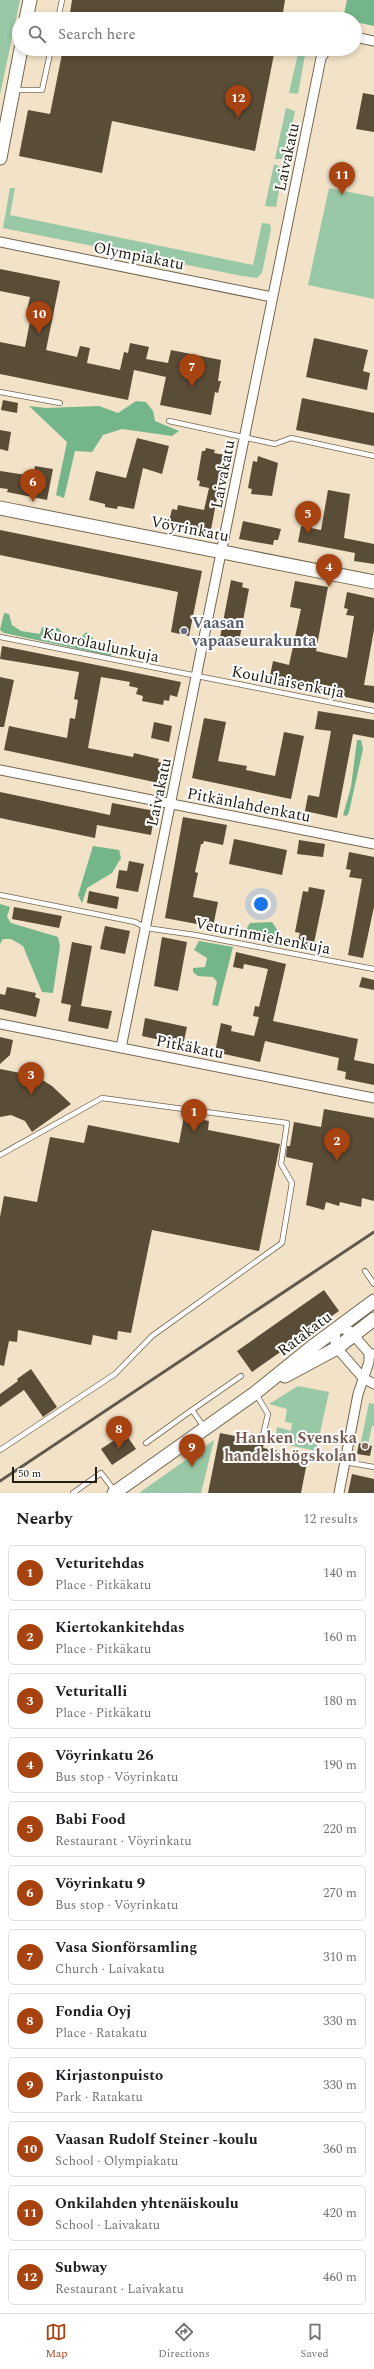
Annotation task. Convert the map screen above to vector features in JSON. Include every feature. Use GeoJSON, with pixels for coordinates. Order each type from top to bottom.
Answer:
{"type":"FeatureCollection","features":[{"type":"Feature","properties":{"kind":"main road"},"geometry":{"type":"LineString","coordinates":[[27,12],[30,0]]}},
{"type":"Feature","properties":{"kind":"main road"},"geometry":{"type":"LineString","coordinates":[[0,158],[20,56]]}},
{"type":"Feature","properties":{"kind":"main road","name":"Vöyrinkatu"},"geometry":{"type":"LineString","coordinates":[[0,508],[374,582]]}},
{"type":"Feature","properties":{"kind":"main road","name":"Ratakatu"},"geometry":{"type":"LineString","coordinates":[[115,1492],[255,1392],[374,1301]]}},
{"type":"Feature","properties":{"kind":"main road","name":"Ratakatu"},"geometry":{"type":"LineString","coordinates":[[255,1392],[337,1348],[374,1319]]}},
{"type":"Feature","properties":{"kind":"street"},"geometry":{"type":"LineString","coordinates":[[362,38],[374,41]]}},
{"type":"Feature","properties":{"kind":"street","name":"Laivakatu"},"geometry":{"type":"LineString","coordinates":[[121,1048],[198,676],[272,297],[322,56]]}},
{"type":"Feature","properties":{"kind":"street","name":"Olympiakatu"},"geometry":{"type":"LineString","coordinates":[[0,242],[272,297]]}},
{"type":"Feature","properties":{"kind":"street","name":"Pitkänlahdenkatu"},"geometry":{"type":"LineString","coordinates":[[0,770],[374,844]]}},
{"type":"Feature","properties":{"kind":"street","name":"Pitkäkatu"},"geometry":{"type":"LineString","coordinates":[[0,1024],[374,1098]]}},
{"type":"Feature","properties":{"kind":"street"},"geometry":{"type":"LineString","coordinates":[[339,1493],[363,1378],[372,1354],[350,1331],[338,1329],[335,1342],[337,1348],[363,1378],[374,1384]]}},
{"type":"Feature","properties":{"kind":"lane"},"geometry":{"type":"LineString","coordinates":[[59,12],[62,0]]}},
{"type":"Feature","properties":{"kind":"lane"},"geometry":{"type":"LineString","coordinates":[[13,90],[42,90],[49,56]]}},
{"type":"Feature","properties":{"kind":"lane"},"geometry":{"type":"LineString","coordinates":[[0,392],[60,403]]}},
{"type":"Feature","properties":{"kind":"lane"},"geometry":{"type":"LineString","coordinates":[[169,421],[275,444],[291,438],[374,456]]}},
{"type":"Feature","properties":{"kind":"lane","name":"Kuorolaulunkuja"},"geometry":{"type":"LineString","coordinates":[[0,637],[198,676]]}},
{"type":"Feature","properties":{"kind":"lane","name":"Koululaisenkuja"},"geometry":{"type":"LineString","coordinates":[[198,676],[374,711]]}},
{"type":"Feature","properties":{"kind":"lane","name":"Veturinmiehenkuja"},"geometry":{"type":"LineString","coordinates":[[0,895],[135,922],[146,928],[195,935],[374,969]]}},
{"type":"Feature","properties":{"kind":"lane"},"geometry":{"type":"LineString","coordinates":[[0,1155],[102,1098],[287,1123],[280,1164],[292,1183],[282,1243],[152,1336],[116,1374],[0,1450]]}},
{"type":"Feature","properties":{"kind":"lane"},"geometry":{"type":"LineString","coordinates":[[364,1270],[374,1284]]}},
{"type":"Feature","properties":{"kind":"lane"},"geometry":{"type":"LineString","coordinates":[[146,1443],[240,1376]]}},
{"type":"Feature","properties":{"kind":"lane"},"geometry":{"type":"LineString","coordinates":[[255,1392],[268,1414],[263,1434]]}},
{"type":"Feature","properties":{"kind":"lane"},"geometry":{"type":"LineString","coordinates":[[192,1410],[205,1428]]}},
{"type":"Feature","properties":{"kind":"lane"},"geometry":{"type":"LineString","coordinates":[[345,1462],[374,1467]]}},
{"type":"Feature","properties":{"kind":"lane"},"geometry":{"type":"LineString","coordinates":[[73,1493],[101,1473],[115,1492]]}},
{"type":"Feature","properties":{"kind":"green space"},"geometry":{"type":"Polygon","coordinates":[[[0,0],[20,0],[17,12],[12,12],[12,38],[0,95],[0,0]]]}},
{"type":"Feature","properties":{"kind":"green space"},"geometry":{"type":"Polygon","coordinates":[[[347,0],[374,0],[374,26],[362,23],[362,12],[344,12],[347,0]]]}},
{"type":"Feature","properties":{"kind":"green space"},"geometry":{"type":"Polygon","coordinates":[[[297,56],[305,56],[298,94],[289,93],[297,56]]]}},
{"type":"Feature","properties":{"kind":"green space"},"geometry":{"type":"Polygon","coordinates":[[[286,108],[295,111],[285,159],[275,159],[286,108]]]}},
{"type":"Feature","properties":{"kind":"green space"},"geometry":{"type":"Polygon","coordinates":[[[274,164],[283,168],[276,207],[265,206],[274,164]]]}},
{"type":"Feature","properties":{"kind":"green space"},"geometry":{"type":"Polygon","coordinates":[[[10,188],[15,188],[10,215],[253,265],[262,223],[270,224],[271,229],[262,273],[257,278],[242,276],[3,228],[10,188]]]}},
{"type":"Feature","properties":{"kind":"green space"},"geometry":{"type":"Polygon","coordinates":[[[329,188],[374,197],[374,299],[308,285],[329,188]]]}},
{"type":"Feature","properties":{"kind":"green space"},"geometry":{"type":"Polygon","coordinates":[[[136,401],[146,402],[153,411],[155,421],[179,431],[172,436],[122,429],[103,435],[92,452],[75,451],[64,498],[56,495],[67,442],[29,406],[46,408],[99,406],[118,413],[136,401]]]}},
{"type":"Feature","properties":{"kind":"green space"},"geometry":{"type":"Polygon","coordinates":[[[4,613],[9,614],[12,625],[21,631],[40,634],[42,627],[58,628],[69,640],[80,639],[86,632],[101,645],[106,647],[113,641],[114,647],[111,656],[4,633],[0,630],[4,613]]]}},
{"type":"Feature","properties":{"kind":"green space"},"geometry":{"type":"Polygon","coordinates":[[[357,740],[361,740],[363,749],[347,816],[343,815],[351,787],[357,740]]]}},
{"type":"Feature","properties":{"kind":"green space"},"geometry":{"type":"Polygon","coordinates":[[[93,846],[119,850],[121,858],[112,873],[87,888],[82,903],[78,895],[93,846]]]}},
{"type":"Feature","properties":{"kind":"green space"},"geometry":{"type":"Polygon","coordinates":[[[0,904],[10,907],[7,917],[11,923],[58,937],[60,946],[53,993],[42,992],[23,946],[11,939],[3,939],[0,944],[0,904]]]}},
{"type":"Feature","properties":{"kind":"green space"},"geometry":{"type":"Polygon","coordinates":[[[272,922],[286,943],[281,947],[247,939],[247,928],[250,923],[272,922]]]}},
{"type":"Feature","properties":{"kind":"green space"},"geometry":{"type":"Polygon","coordinates":[[[199,941],[233,947],[218,1006],[212,1005],[217,982],[213,977],[198,976],[193,972],[193,968],[205,967],[207,958],[194,950],[199,941]]]}},
{"type":"Feature","properties":{"kind":"green space"},"geometry":{"type":"Polygon","coordinates":[[[298,1386],[329,1392],[316,1451],[275,1442],[277,1427],[291,1431],[292,1423],[285,1422],[287,1409],[269,1404],[298,1386]]]}},
{"type":"Feature","properties":{"kind":"green space"},"geometry":{"type":"Polygon","coordinates":[[[369,1403],[374,1404],[374,1426],[372,1426],[368,1444],[361,1442],[369,1403]]]}},
{"type":"Feature","properties":{"kind":"green space"},"geometry":{"type":"Polygon","coordinates":[[[214,1440],[201,1493],[139,1493],[214,1440]]]}},
{"type":"Feature","properties":{"kind":"building"},"geometry":{"type":"Polygon","coordinates":[[[72,0],[285,0],[283,12],[70,12],[72,0]]]}},
{"type":"Feature","properties":{"kind":"building"},"geometry":{"type":"Polygon","coordinates":[[[62,56],[274,56],[255,151],[112,121],[102,173],[19,156],[28,110],[50,114],[62,56]]]}},
{"type":"Feature","properties":{"kind":"building"},"geometry":{"type":"Polygon","coordinates":[[[363,93],[374,95],[374,132],[356,129],[363,93]]]}},
{"type":"Feature","properties":{"kind":"building"},"geometry":{"type":"Polygon","coordinates":[[[0,269],[60,281],[46,350],[77,357],[80,346],[90,348],[87,363],[120,370],[124,352],[128,353],[130,343],[149,347],[146,359],[168,363],[171,350],[221,360],[218,381],[221,381],[218,393],[215,392],[211,415],[160,405],[166,377],[134,370],[128,400],[0,374],[0,342],[25,347],[32,311],[27,310],[30,297],[0,291],[0,269]]]}},
{"type":"Feature","properties":{"kind":"building"},"geometry":{"type":"Polygon","coordinates":[[[314,338],[368,350],[363,371],[370,373],[367,390],[306,377],[314,338]]]}},
{"type":"Feature","properties":{"kind":"building"},"geometry":{"type":"Polygon","coordinates":[[[302,398],[374,413],[374,446],[296,430],[302,398]]]}},
{"type":"Feature","properties":{"kind":"building"},"geometry":{"type":"Polygon","coordinates":[[[3,400],[18,403],[17,413],[1,410],[3,400]]]}},
{"type":"Feature","properties":{"kind":"building"},"geometry":{"type":"Polygon","coordinates":[[[0,430],[11,432],[8,451],[0,449],[0,430]]]}},
{"type":"Feature","properties":{"kind":"building"},"geometry":{"type":"Polygon","coordinates":[[[137,438],[169,446],[162,474],[143,468],[134,509],[118,506],[117,509],[105,507],[105,504],[89,500],[96,471],[126,478],[137,438]]]}},
{"type":"Feature","properties":{"kind":"building"},"geometry":{"type":"Polygon","coordinates":[[[206,448],[215,450],[214,453],[225,455],[210,535],[168,526],[172,509],[177,510],[178,505],[204,510],[209,488],[199,486],[200,481],[197,480],[202,451],[205,451],[206,448]]]}},
{"type":"Feature","properties":{"kind":"building"},"geometry":{"type":"Polygon","coordinates":[[[258,456],[278,463],[272,496],[251,494],[252,489],[248,488],[253,461],[257,462],[258,456]]]}},
{"type":"Feature","properties":{"kind":"building"},"geometry":{"type":"Polygon","coordinates":[[[35,466],[53,469],[47,500],[7,492],[8,489],[0,488],[0,471],[33,476],[35,466]]]}},
{"type":"Feature","properties":{"kind":"building"},"geometry":{"type":"Polygon","coordinates":[[[328,490],[350,494],[344,538],[374,544],[374,564],[354,561],[355,553],[298,542],[301,526],[321,530],[328,490]]]}},
{"type":"Feature","properties":{"kind":"building"},"geometry":{"type":"Polygon","coordinates":[[[243,521],[281,529],[278,540],[274,540],[273,545],[239,539],[243,521]]]}},
{"type":"Feature","properties":{"kind":"building"},"geometry":{"type":"Polygon","coordinates":[[[0,530],[202,571],[189,636],[171,632],[178,592],[0,555],[0,530]]]}},
{"type":"Feature","properties":{"kind":"building"},"geometry":{"type":"Polygon","coordinates":[[[231,580],[243,583],[242,587],[249,589],[238,647],[219,643],[231,580]]]}},
{"type":"Feature","properties":{"kind":"building"},"geometry":{"type":"Polygon","coordinates":[[[295,581],[328,587],[316,651],[347,658],[354,616],[346,615],[348,609],[344,608],[347,592],[374,598],[374,630],[364,685],[374,686],[374,703],[269,681],[273,661],[289,665],[301,609],[290,607],[295,581]]]}},
{"type":"Feature","properties":{"kind":"building"},"geometry":{"type":"Polygon","coordinates":[[[2,646],[181,682],[177,697],[170,695],[169,701],[164,700],[163,705],[142,701],[143,696],[136,694],[138,688],[129,686],[130,682],[101,677],[88,748],[133,757],[134,753],[159,759],[158,762],[163,763],[159,783],[4,750],[9,726],[67,738],[70,718],[75,719],[78,700],[74,699],[79,672],[0,659],[2,646]]]}},
{"type":"Feature","properties":{"kind":"building"},"geometry":{"type":"Polygon","coordinates":[[[0,677],[14,680],[4,727],[0,727],[0,677]]]}},
{"type":"Feature","properties":{"kind":"building"},"geometry":{"type":"Polygon","coordinates":[[[318,711],[374,720],[374,738],[353,734],[337,818],[305,811],[308,795],[319,797],[331,731],[315,729],[318,711]]]}},
{"type":"Feature","properties":{"kind":"building"},"geometry":{"type":"Polygon","coordinates":[[[204,718],[226,722],[218,761],[247,766],[246,770],[275,776],[284,732],[304,736],[291,799],[192,778],[204,718]]]}},
{"type":"Feature","properties":{"kind":"building"},"geometry":{"type":"Polygon","coordinates":[[[154,722],[172,726],[169,742],[151,738],[154,722]]]}},
{"type":"Feature","properties":{"kind":"building"},"geometry":{"type":"Polygon","coordinates":[[[0,792],[110,815],[112,803],[155,811],[151,835],[97,825],[95,838],[0,818],[0,792]]]}},
{"type":"Feature","properties":{"kind":"building"},"geometry":{"type":"Polygon","coordinates":[[[183,817],[227,825],[223,845],[204,841],[203,844],[201,844],[195,872],[198,873],[193,897],[218,902],[213,927],[165,918],[183,817]]]}},
{"type":"Feature","properties":{"kind":"building"},"geometry":{"type":"Polygon","coordinates":[[[234,839],[287,850],[282,875],[229,864],[234,839]]]}},
{"type":"Feature","properties":{"kind":"building"},"geometry":{"type":"Polygon","coordinates":[[[299,840],[325,844],[323,857],[297,854],[299,840]]]}},
{"type":"Feature","properties":{"kind":"building"},"geometry":{"type":"Polygon","coordinates":[[[349,852],[374,857],[374,907],[363,958],[348,955],[362,879],[349,877],[351,870],[346,869],[349,852]]]}},
{"type":"Feature","properties":{"kind":"building"},"geometry":{"type":"Polygon","coordinates":[[[129,861],[144,864],[138,892],[116,888],[119,870],[127,871],[129,861]]]}},
{"type":"Feature","properties":{"kind":"building"},"geometry":{"type":"Polygon","coordinates":[[[309,887],[325,890],[313,948],[297,944],[300,933],[295,932],[303,891],[308,892],[309,887]]]}},
{"type":"Feature","properties":{"kind":"building"},"geometry":{"type":"Polygon","coordinates":[[[89,891],[119,897],[117,909],[87,903],[89,891]]]}},
{"type":"Feature","properties":{"kind":"building"},"geometry":{"type":"Polygon","coordinates":[[[14,907],[62,916],[59,928],[12,919],[14,907]]]}},
{"type":"Feature","properties":{"kind":"building"},"geometry":{"type":"Polygon","coordinates":[[[105,926],[130,931],[125,954],[100,949],[105,926]]]}},
{"type":"Feature","properties":{"kind":"building"},"geometry":{"type":"Polygon","coordinates":[[[162,937],[187,942],[178,991],[154,986],[162,937]]]}},
{"type":"Feature","properties":{"kind":"building"},"geometry":{"type":"Polygon","coordinates":[[[72,942],[92,946],[81,1006],[112,1011],[108,1029],[68,1021],[71,1005],[61,1003],[72,942]]]}},
{"type":"Feature","properties":{"kind":"building"},"geometry":{"type":"Polygon","coordinates":[[[236,952],[286,964],[273,1021],[358,1039],[354,1060],[374,1064],[374,1085],[345,1079],[346,1072],[337,1070],[339,1058],[265,1041],[260,1062],[215,1052],[221,1023],[232,1026],[231,1031],[254,1036],[259,1017],[253,1016],[255,1006],[259,1007],[268,969],[244,964],[243,969],[233,967],[236,952]]]}},
{"type":"Feature","properties":{"kind":"building"},"geometry":{"type":"Polygon","coordinates":[[[362,977],[374,980],[374,990],[359,987],[362,977]]]}},
{"type":"Feature","properties":{"kind":"building"},"geometry":{"type":"Polygon","coordinates":[[[7,987],[36,993],[35,997],[40,999],[36,1017],[0,1009],[0,994],[5,995],[7,987]]]}},
{"type":"Feature","properties":{"kind":"building"},"geometry":{"type":"Polygon","coordinates":[[[145,1018],[187,1027],[183,1045],[142,1036],[145,1018]]]}},
{"type":"Feature","properties":{"kind":"building"},"geometry":{"type":"Polygon","coordinates":[[[0,1037],[13,1040],[10,1055],[0,1064],[0,1037]]]}},
{"type":"Feature","properties":{"kind":"building"},"geometry":{"type":"Polygon","coordinates":[[[0,1069],[36,1076],[52,1086],[71,1104],[32,1132],[25,1121],[11,1115],[0,1117],[0,1069]]]}},
{"type":"Feature","properties":{"kind":"building"},"geometry":{"type":"Polygon","coordinates":[[[324,1109],[374,1118],[374,1201],[362,1198],[361,1207],[340,1202],[339,1206],[326,1202],[324,1210],[306,1205],[313,1163],[286,1157],[287,1146],[290,1146],[294,1122],[321,1127],[324,1109]]]}},
{"type":"Feature","properties":{"kind":"building"},"geometry":{"type":"Polygon","coordinates":[[[184,1116],[209,1121],[208,1130],[280,1144],[259,1251],[152,1230],[131,1333],[118,1331],[117,1340],[93,1335],[91,1345],[18,1330],[17,1342],[9,1341],[4,1366],[0,1365],[0,1217],[4,1196],[37,1202],[50,1137],[84,1143],[88,1125],[179,1143],[184,1116]]]}},
{"type":"Feature","properties":{"kind":"building"},"geometry":{"type":"Polygon","coordinates":[[[324,1290],[339,1311],[252,1372],[237,1351],[324,1290]]]}},
{"type":"Feature","properties":{"kind":"building"},"geometry":{"type":"Polygon","coordinates":[[[31,1369],[57,1407],[43,1417],[24,1390],[0,1407],[0,1394],[31,1369]]]}},
{"type":"Feature","properties":{"kind":"building"},"geometry":{"type":"Polygon","coordinates":[[[125,1433],[136,1449],[112,1465],[101,1449],[125,1433]]]}},
{"type":"Feature","properties":{"kind":"building"},"geometry":{"type":"Polygon","coordinates":[[[220,1433],[264,1442],[263,1448],[308,1457],[301,1493],[208,1493],[220,1433]]]}},
{"type":"Feature","properties":{"kind":"building"},"geometry":{"type":"Polygon","coordinates":[[[359,1443],[372,1446],[370,1456],[357,1454],[359,1443]]]}},
{"type":"Feature","properties":{"kind":"building"},"geometry":{"type":"Polygon","coordinates":[[[352,1474],[374,1479],[374,1493],[348,1493],[352,1474]]]}},
{"type":"Feature","properties":{"kind":"railway"},"geometry":{"type":"LineString","coordinates":[[0,1481],[374,1232]]}},
{"type":"Feature","properties":{"kind":"place","name":"Subway"},"geometry":{"type":"Point","coordinates":[238,118]}},
{"type":"Feature","properties":{"kind":"place","name":"Onkilahden yhtenäiskoulu"},"geometry":{"type":"Point","coordinates":[342,195]}},
{"type":"Feature","properties":{"kind":"place","name":"Vaasan Rudolf Steiner -koulu"},"geometry":{"type":"Point","coordinates":[39,334]}},
{"type":"Feature","properties":{"kind":"place","name":"Vasa Sionförsamling"},"geometry":{"type":"Point","coordinates":[192,387]}},
{"type":"Feature","properties":{"kind":"place","name":"Vöyrinkatu 9"},"geometry":{"type":"Point","coordinates":[33,502]}},
{"type":"Feature","properties":{"kind":"place","name":"Babi Food"},"geometry":{"type":"Point","coordinates":[308,534]}},
{"type":"Feature","properties":{"kind":"place","name":"Vöyrinkatu 26"},"geometry":{"type":"Point","coordinates":[329,587]}},
{"type":"Feature","properties":{"kind":"place","name":"Vaasan vapaaseurakunta"},"geometry":{"type":"Point","coordinates":[184,631]}},
{"type":"Feature","properties":{"kind":"place","name":"Veturitalli"},"geometry":{"type":"Point","coordinates":[31,1095]}},
{"type":"Feature","properties":{"kind":"place","name":"Veturitehdas"},"geometry":{"type":"Point","coordinates":[194,1132]}},
{"type":"Feature","properties":{"kind":"place","name":"Kiertokankitehdas"},"geometry":{"type":"Point","coordinates":[337,1161]}},
{"type":"Feature","properties":{"kind":"place","name":"Hanken Svenska handelshögskolan"},"geometry":{"type":"Point","coordinates":[365,1446]}},
{"type":"Feature","properties":{"kind":"place","name":"Fondia Oyj"},"geometry":{"type":"Point","coordinates":[119,1449]}},
{"type":"Feature","properties":{"kind":"place","name":"Kirjastonpuisto"},"geometry":{"type":"Point","coordinates":[192,1467]}}]}
